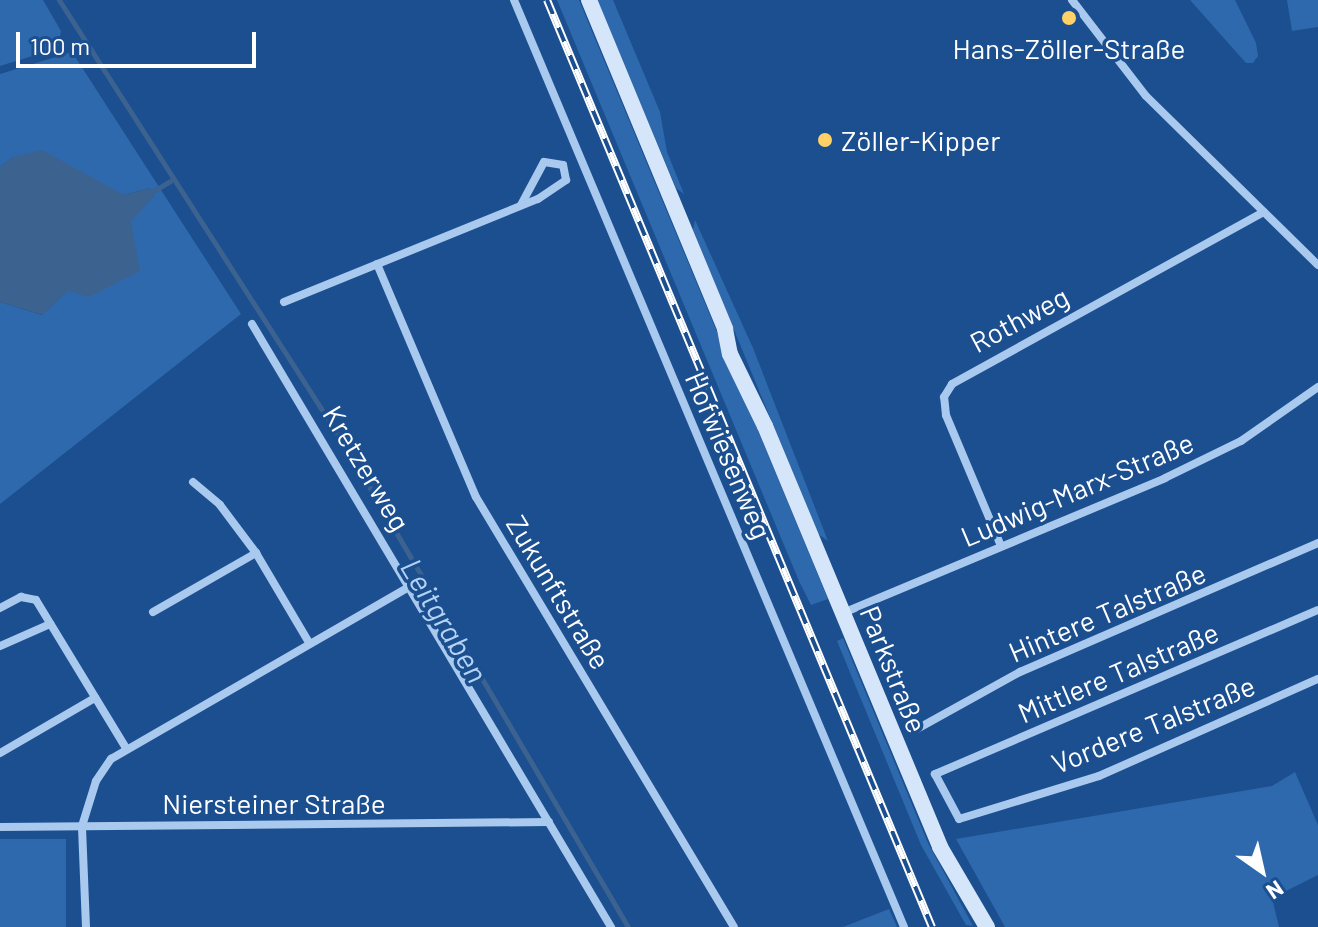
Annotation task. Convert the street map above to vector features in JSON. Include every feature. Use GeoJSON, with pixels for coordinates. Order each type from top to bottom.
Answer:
{"type":"FeatureCollection","features":[{"type":"Feature","properties":{"kind":"main road","name":"Parkstraße"},"geometry":{"type":"LineString","coordinates":[[589,0],[725,329],[730,354],[765,426],[940,847],[987,927]]}},
{"type":"Feature","properties":{"kind":"street","name":"Hofwiesenweg"},"geometry":{"type":"LineString","coordinates":[[514,0],[904,927]]}},
{"type":"Feature","properties":{"kind":"street"},"geometry":{"type":"LineString","coordinates":[[1072,0],[1146,96],[1318,265]]}},
{"type":"Feature","properties":{"kind":"street"},"geometry":{"type":"LineString","coordinates":[[521,205],[544,162],[559,162],[566,174]]}},
{"type":"Feature","properties":{"kind":"street"},"geometry":{"type":"LineString","coordinates":[[284,302],[521,205],[560,187],[566,174],[584,166]]}},
{"type":"Feature","properties":{"kind":"street","name":"Rothweg"},"geometry":{"type":"LineString","coordinates":[[1001,546],[946,415],[944,397],[952,384],[1264,212]]}},
{"type":"Feature","properties":{"kind":"street","name":"Zukunftstraße"},"geometry":{"type":"LineString","coordinates":[[377,264],[476,497],[734,927]]}},
{"type":"Feature","properties":{"kind":"street","name":"Kretzerweg"},"geometry":{"type":"LineString","coordinates":[[252,324],[412,585],[611,927]]}},
{"type":"Feature","properties":{"kind":"street","name":"Ludwig-Marx-Straße"},"geometry":{"type":"LineString","coordinates":[[843,613],[1241,441],[1318,387]]}},
{"type":"Feature","properties":{"kind":"street"},"geometry":{"type":"LineString","coordinates":[[193,482],[220,505],[256,553],[308,641]]}},
{"type":"Feature","properties":{"kind":"street","name":"Hintere Talstraße"},"geometry":{"type":"LineString","coordinates":[[917,729],[1020,672],[1318,543]]}},
{"type":"Feature","properties":{"kind":"street"},"geometry":{"type":"LineString","coordinates":[[153,612],[256,553]]}},
{"type":"Feature","properties":{"kind":"street"},"geometry":{"type":"LineString","coordinates":[[86,927],[82,826],[96,781],[126,748],[308,641],[412,585]]}},
{"type":"Feature","properties":{"kind":"street"},"geometry":{"type":"LineString","coordinates":[[0,608],[21,597],[36,600],[126,748]]}},
{"type":"Feature","properties":{"kind":"street","name":"Mittlere Talstraße"},"geometry":{"type":"LineString","coordinates":[[935,774],[1318,610]]}},
{"type":"Feature","properties":{"kind":"street"},"geometry":{"type":"LineString","coordinates":[[0,646],[50,624]]}},
{"type":"Feature","properties":{"kind":"street","name":"Vordere Talstraße"},"geometry":{"type":"LineString","coordinates":[[935,774],[959,819],[1099,776],[1318,679]]}},
{"type":"Feature","properties":{"kind":"street"},"geometry":{"type":"LineString","coordinates":[[0,753],[95,698]]}},
{"type":"Feature","properties":{"kind":"street","name":"Niersteiner Straße"},"geometry":{"type":"LineString","coordinates":[[0,827],[549,822]]}},
{"type":"Feature","properties":{"kind":"shaded area"},"geometry":{"type":"Polygon","coordinates":[[[0,0],[43,0],[61,31],[58,48],[0,66],[0,0]]]}},
{"type":"Feature","properties":{"kind":"shaded area"},"geometry":{"type":"Polygon","coordinates":[[[557,0],[579,0],[828,599],[811,605],[799,581],[557,0]]]}},
{"type":"Feature","properties":{"kind":"shaded area"},"geometry":{"type":"Polygon","coordinates":[[[597,0],[613,0],[660,112],[667,152],[684,194],[676,188],[597,0]]]}},
{"type":"Feature","properties":{"kind":"shaded area"},"geometry":{"type":"Polygon","coordinates":[[[1190,0],[1235,0],[1256,43],[1258,56],[1253,63],[1246,63],[1190,0]]]}},
{"type":"Feature","properties":{"kind":"shaded area"},"geometry":{"type":"Polygon","coordinates":[[[1287,0],[1318,0],[1318,27],[1292,31],[1287,0]]]}},
{"type":"Feature","properties":{"kind":"shaded area"},"geometry":{"type":"Polygon","coordinates":[[[72,52],[241,314],[0,504],[0,302],[42,315],[154,196],[150,188],[124,195],[13,157],[0,167],[0,74],[72,52]]]}},
{"type":"Feature","properties":{"kind":"shaded area"},"geometry":{"type":"Polygon","coordinates":[[[42,150],[124,195],[150,188],[154,196],[131,221],[140,271],[89,297],[68,291],[43,315],[0,302],[0,167],[13,157],[42,150]]]}},
{"type":"Feature","properties":{"kind":"shaded area"},"geometry":{"type":"Polygon","coordinates":[[[695,220],[753,348],[828,541],[818,534],[693,230],[695,220]]]}},
{"type":"Feature","properties":{"kind":"shaded area"},"geometry":{"type":"Polygon","coordinates":[[[843,638],[928,843],[973,926],[966,925],[921,845],[837,641],[843,638]]]}},
{"type":"Feature","properties":{"kind":"shaded area"},"geometry":{"type":"Polygon","coordinates":[[[1295,772],[1318,825],[1318,875],[1272,898],[1279,927],[1005,927],[956,839],[1272,786],[1295,772]]]}},
{"type":"Feature","properties":{"kind":"shaded area"},"geometry":{"type":"Polygon","coordinates":[[[0,839],[66,839],[66,927],[0,927],[0,839]]]}},
{"type":"Feature","properties":{"kind":"shaded area"},"geometry":{"type":"Polygon","coordinates":[[[889,909],[897,927],[843,927],[889,909]]]}},
{"type":"Feature","properties":{"kind":"waterway","name":"Leitgraben"},"geometry":{"type":"LineString","coordinates":[[59,0],[347,449],[628,927]]}},
{"type":"Feature","properties":{"kind":"waterway"},"geometry":{"type":"LineString","coordinates":[[152,192],[170,181]]}},
{"type":"Feature","properties":{"kind":"railway"},"geometry":{"type":"LineString","coordinates":[[547,0],[932,927]]}},
{"type":"Feature","properties":{"kind":"place","name":"Hans-Zöller-Straße"},"geometry":{"type":"Point","coordinates":[1069,18]}},
{"type":"Feature","properties":{"kind":"place","name":"Zöller-Kipper"},"geometry":{"type":"Point","coordinates":[825,140]}}]}
